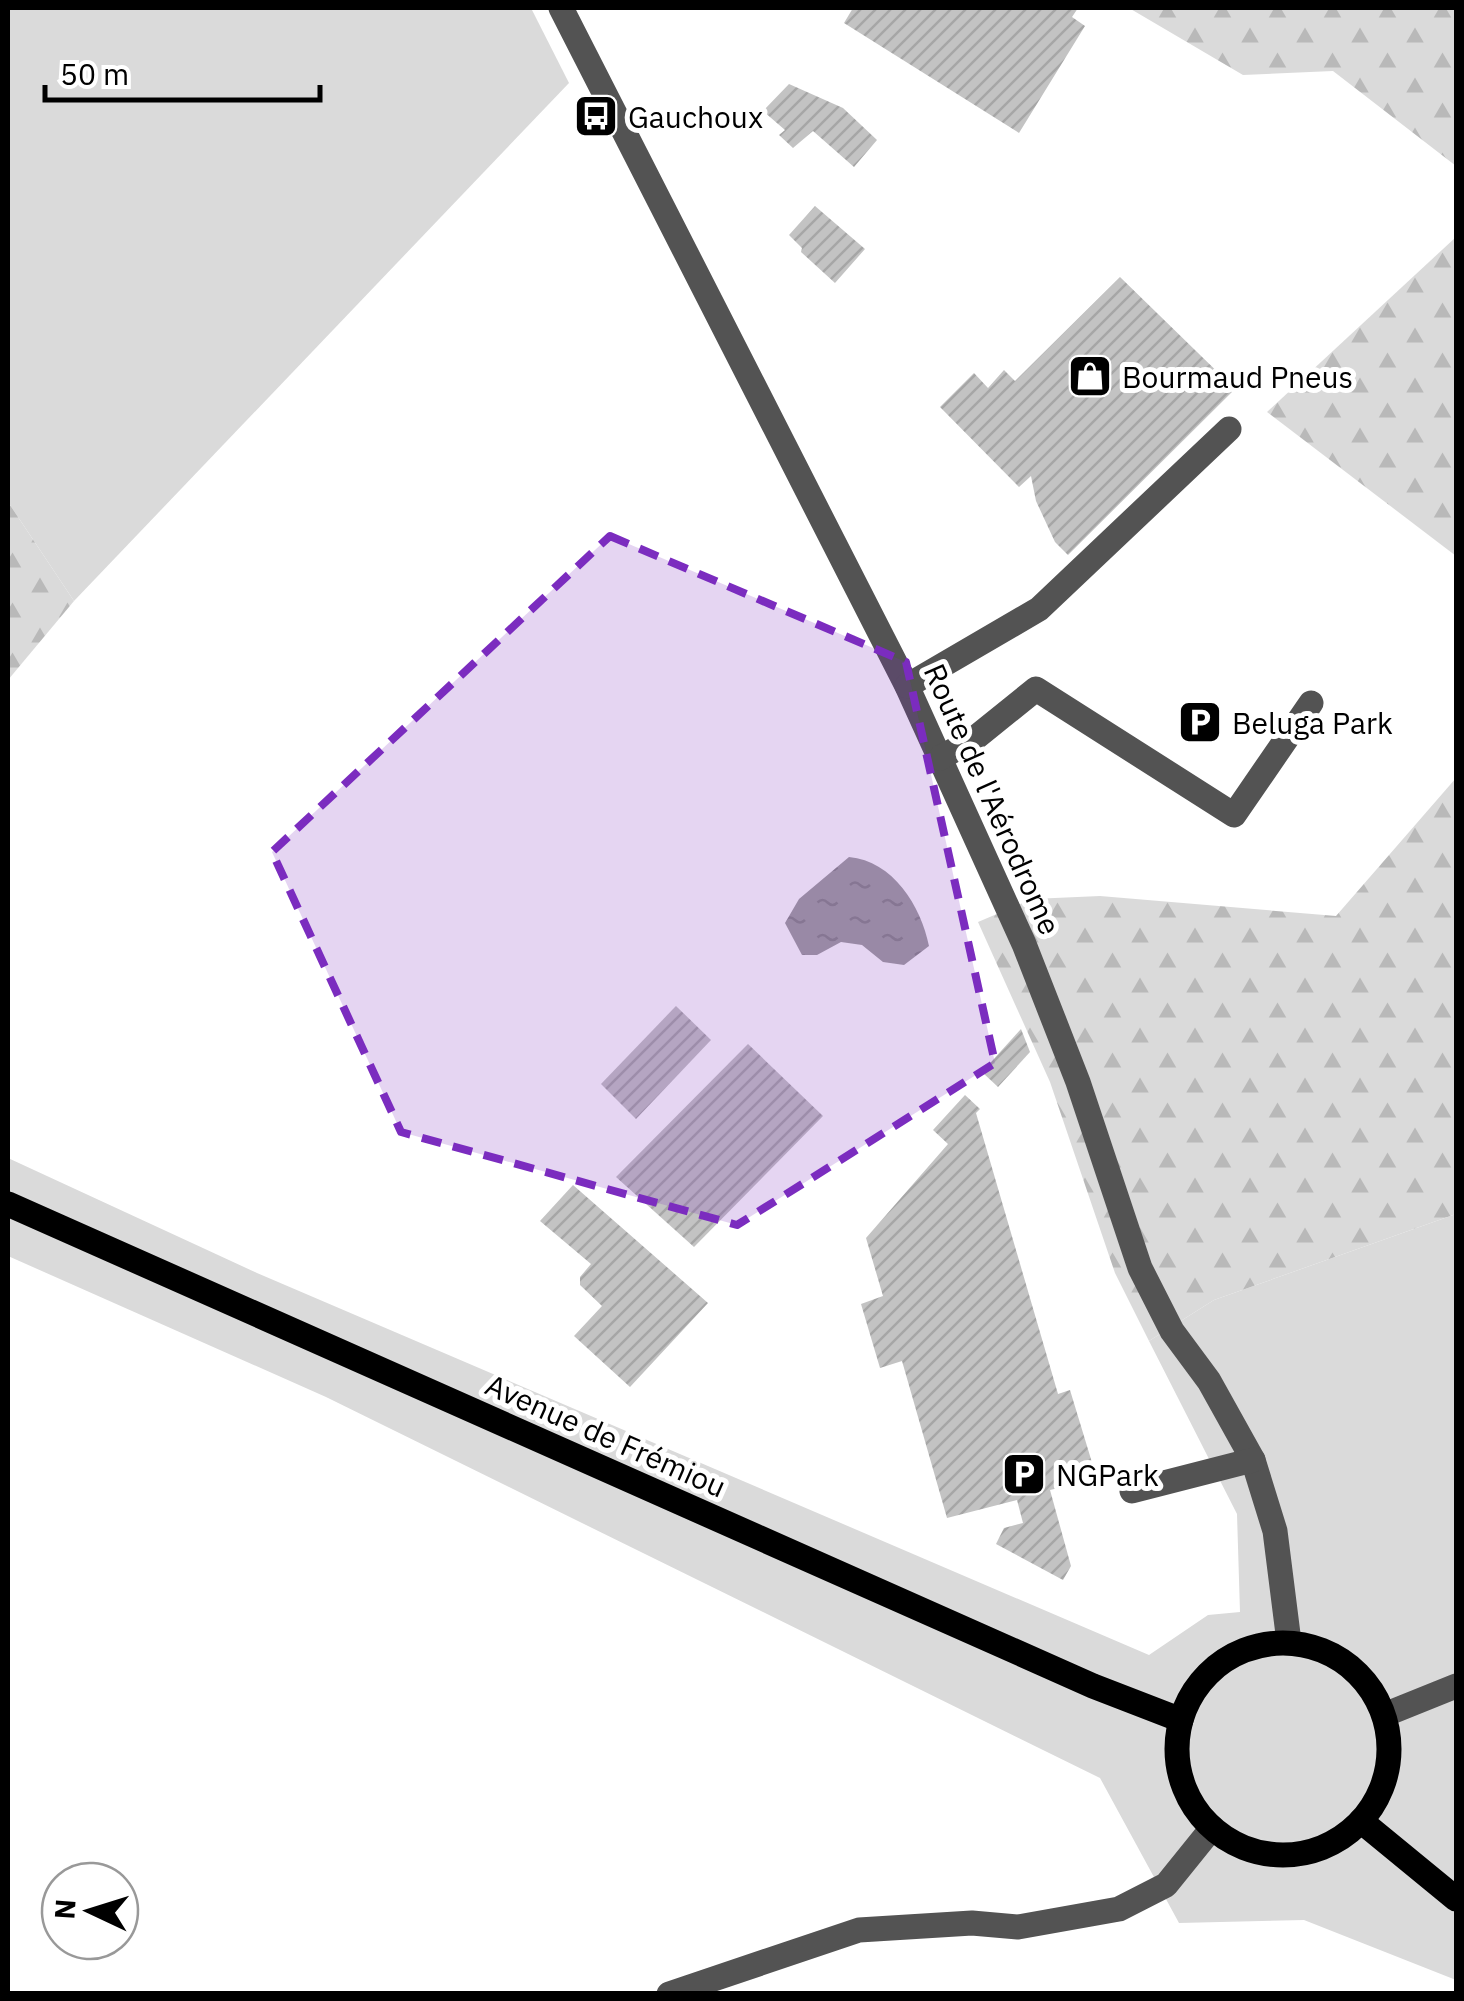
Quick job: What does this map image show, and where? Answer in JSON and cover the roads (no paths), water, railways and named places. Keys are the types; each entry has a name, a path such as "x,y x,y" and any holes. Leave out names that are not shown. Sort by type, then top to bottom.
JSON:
{"main road":[{"name":"Avenue de Frémiou","path":"8,1204 1075,1678 1181,1720"},
{"path":"1289,1642 1320,1648 1348,1664 1370,1686 1384,1715 1389,1743 1387,1771 1377,1798 1361,1822 1335,1842 1304,1853 1271,1855 1240,1846 1212,1828 1193,1806 1181,1779 1177,1750 1181,1720 1196,1688 1221,1662 1253,1646 1289,1642"},
{"path":"1361,1822 1456,1899"}],"street":[{"name":"Route de l'Aérodrome","path":"561,8 907,686 1024,944 1078,1082 1140,1268 1172,1331 1209,1381 1253,1460 1275,1531 1289,1642"},
{"path":"907,686 1039,609 1230,429"},
{"path":"940,758 974,740 1036,689 1234,815 1311,703"},
{"path":"1132,1492 1253,1460"},
{"path":"1384,1715 1456,1686"},
{"path":"669,1994 859,1930 972,1924 1018,1927 1119,1909 1166,1885 1212,1828"}],"water":[{"path":"849,857 865,860 892,876 912,901 929,946 904,965 883,962 862,945 841,942 817,955 802,955 785,923 799,899"}],"place":[{"name":"Gauchoux","path":"596,116"},
{"name":"Bourmaud Pneus","path":"1090,376"},
{"name":"Beluga Park","path":"1200,722"},
{"name":"NGPark","path":"1024,1474"}]}
